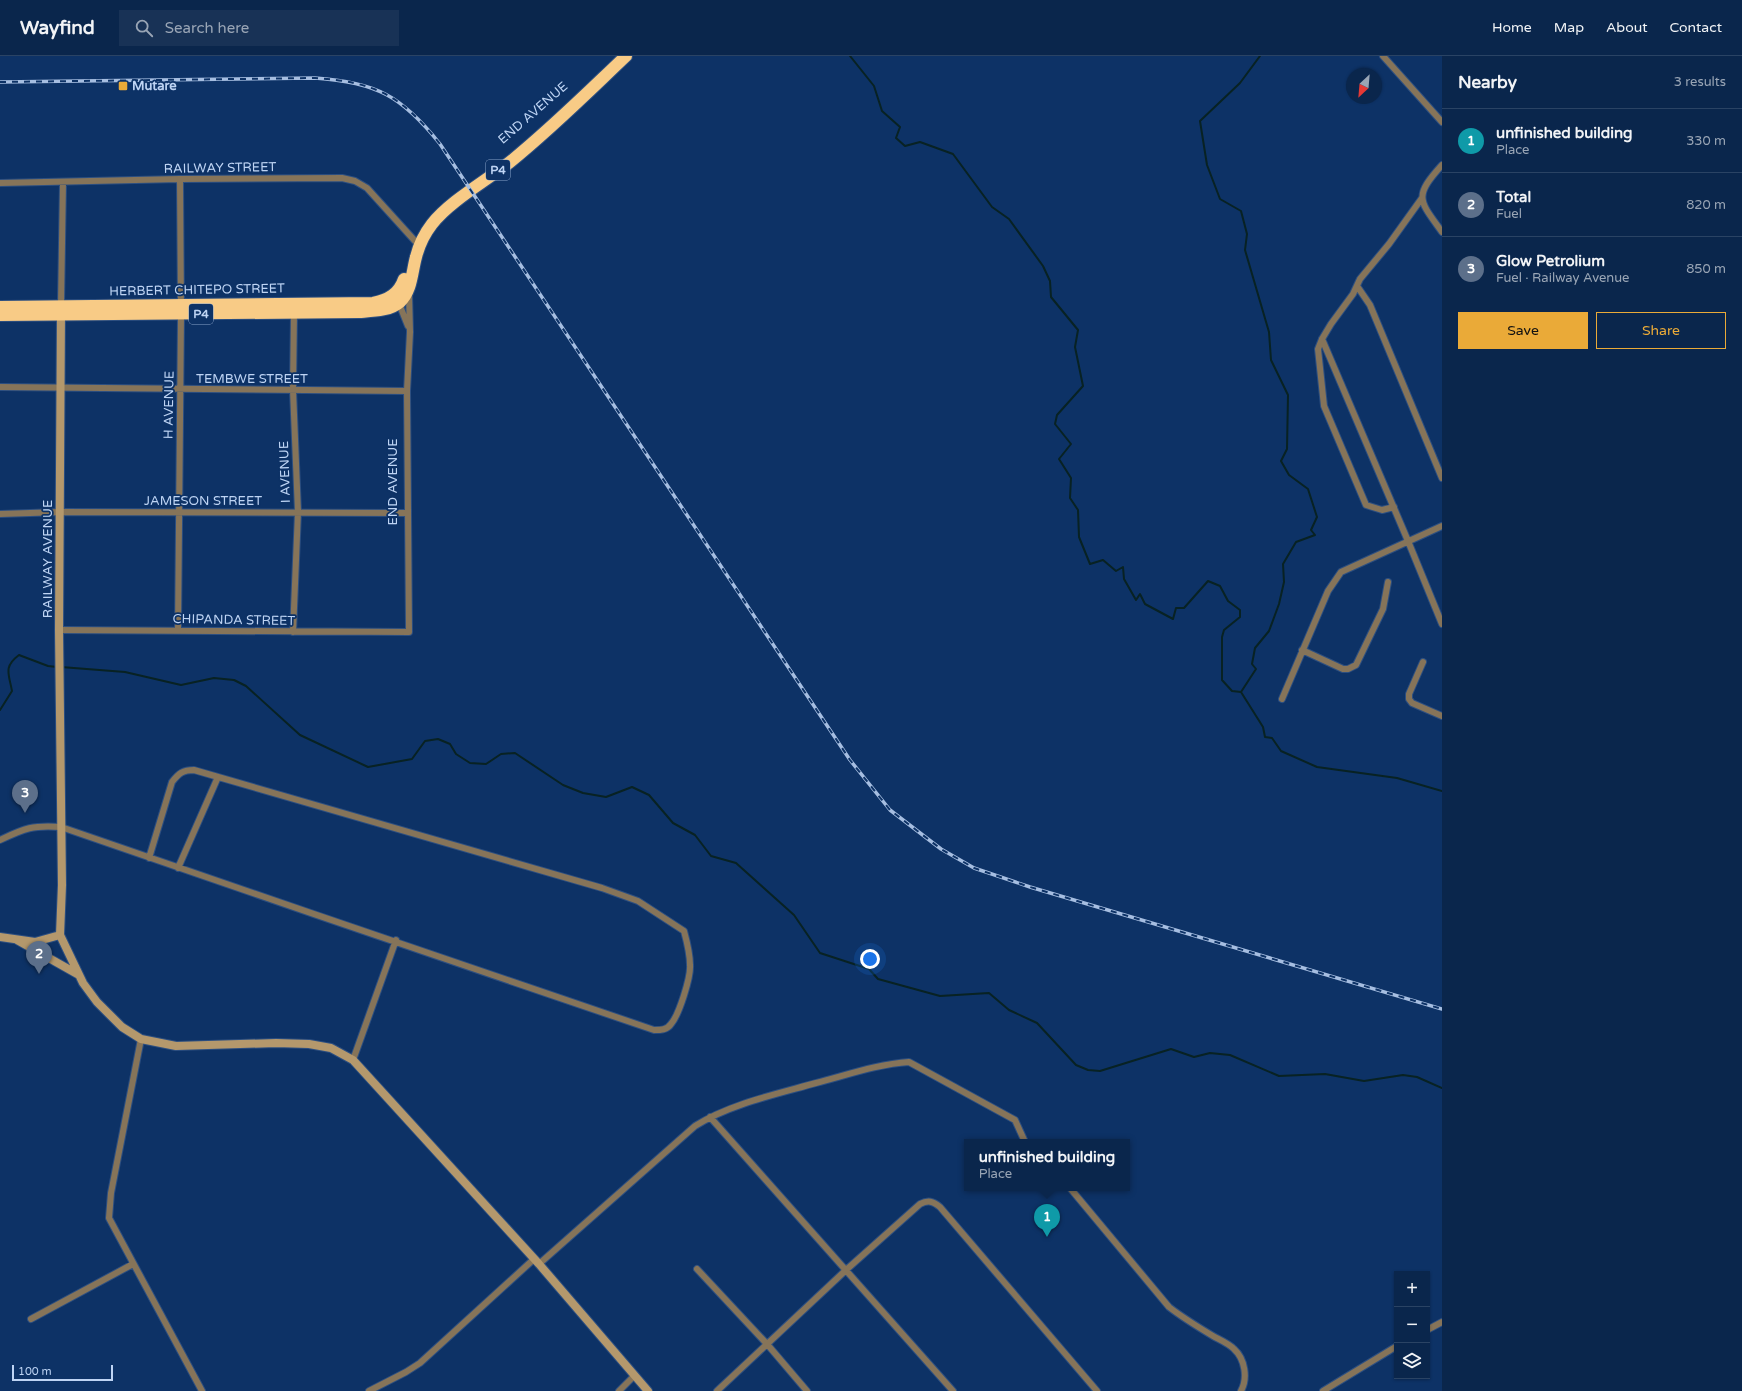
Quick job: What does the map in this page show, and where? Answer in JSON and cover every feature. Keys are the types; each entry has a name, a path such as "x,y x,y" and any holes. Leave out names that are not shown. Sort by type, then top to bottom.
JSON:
{"highway":[{"name":"END AVENUE","path":"396,299 415,241 428,219 438,208 513,149 617,56"},
{"name":"END AVENUE","path":"396,299 405,295 409,285 416,255 424,236 440,215 510,162 626,56"},
{"name":"HERBERT CHITEPO STREET","path":"181,310 356,304 396,299"},
{"name":"HERBERT CHITEPO STREET","path":"0,307 61,310 294,312 376,311 388,308 396,299"},
{"name":"HERBERT CHITEPO STREET","path":"0,315 61,310"}],"street":[{"path":"1383,56 1442,122"},
{"path":"1442,165 1427,181 1423,190 1422,198 1425,209 1442,232"},
{"name":"RAILWAY STREET","path":"0,183 180,179 342,178 355,181 367,188 415,241"},
{"name":"H AVENUE","path":"178,630 181,310 180,179"},
{"name":"RAILWAY AVENUE","path":"60,935 61,827 59,630 63,182"},
{"path":"1394,507 1382,510 1366,505 1324,406 1318,349 1322,339 1357,286 1360,279 1389,244 1422,198"},
{"name":"END AVENUE","path":"409,285 410,332 407,391 409,632"},
{"path":"1357,286 1370,305 1442,478"},
{"name":"END AVENUE","path":"396,299 410,332"},
{"name":"I AVENUE","path":"293,632 298,512 294,390 294,312"},
{"path":"1322,339 1442,624"},
{"name":"TEMBWE STREET","path":"0,387 407,391"},
{"name":"JAMESON STREET","path":"0,514 60,512 407,513"},
{"path":"1282,699 1328,591 1341,572 1442,526"},
{"path":"1302,650 1344,669 1352,668 1356,665 1383,609 1388,582"},
{"name":"CHIPANDA STREET","path":"59,630 409,632"},
{"path":"1423,662 1410,694 1410,699 1412,703 1442,716"},
{"path":"0,840 27,828 46,826 61,827 149,858 178,868 396,940 654,1030 664,1029 671,1024 688,983 690,967 689,949 684,931 638,901 602,888 194,770 179,772 172,782 168,791 149,858"},
{"path":"178,868 218,777"},
{"path":"0,937 35,942 60,935 79,975 97,1002 122,1027 141,1039 176,1046 276,1043 309,1044 330,1048 353,1060 536,1262 648,1391"},
{"path":"17,940 79,975"},
{"path":"353,1060 396,940"},
{"path":"141,1039 111,1193 109,1218 202,1391"},
{"path":"369,1391 420,1363 695,1126 710,1117 774,1095 856,1072 894,1063 909,1062 1015,1120 1024,1139"},
{"path":"710,1117 953,1391"},
{"path":"1072,1191 1169,1307 1185,1319 1234,1349 1245,1369 1243,1387 1241,1391"},
{"path":"717,1391 846,1270 920,1204 926,1201 934,1202 940,1207 1097,1391"},
{"path":"31,1318 133,1264"},
{"path":"697,1269 768,1344 807,1391"},
{"path":"1430,1328 1442,1322"},
{"path":"1323,1391 1394,1348"},
{"path":"619,1391 635,1375"}],"waterway":[{"path":"850,56 874,86 882,111 900,127 896,138 905,146 920,142 953,154 992,207 1009,219 1043,266 1050,281 1051,297 1078,330 1075,347 1083,386 1057,415 1055,424 1071,444 1059,459 1071,478 1070,498 1078,510 1079,537 1090,564 1103,560 1116,571 1123,567 1124,579 1136,600 1140,594 1145,604 1173,619 1176,608 1184,608 1208,581 1220,586 1228,601 1240,610 1240,617 1224,630 1222,637 1222,680 1232,691 1241,692"},
{"path":"1260,56 1240,83 1200,121 1207,165 1220,199 1241,211 1247,234 1245,250 1269,332 1271,360 1288,395 1287,449 1281,461 1289,475 1308,489 1317,517 1311,530 1315,535 1296,542 1283,564 1284,582 1279,604 1269,631 1255,648 1252,664 1256,669 1241,692 1263,727 1265,737 1272,738 1281,751 1317,767 1397,778 1442,791"},
{"path":"0,710 12,691 8,671 9,667 14,659 19,655 48,666 57,667"},
{"path":"61,667 125,672 181,685 214,678 234,680 246,686 300,735 368,767 412,759 425,741 438,739 450,744 456,754 470,763 486,764 501,754 515,753 563,785 583,793 606,797 632,787 649,795 673,823 695,835 711,856 736,863 794,915 820,953 869,969 878,979 940,996 989,993 1009,1010 1037,1023 1076,1065 1088,1070 1100,1071 1171,1049 1194,1057 1210,1053 1230,1055 1279,1076 1325,1074 1364,1081 1403,1075 1417,1077 1442,1088"}],"railway":[{"path":"0,82 315,78 355,83 386,94 413,114 440,144 850,760 890,810 941,849 974,868 1030,887 1442,1009"}],"place":[{"name":"Mutare","path":"123,86"},
{"name":"Glow Petrolium","path":"25,813"},
{"name":"Total","path":"39,974"},
{"name":"unfinished building","path":"1047,1237"}]}
